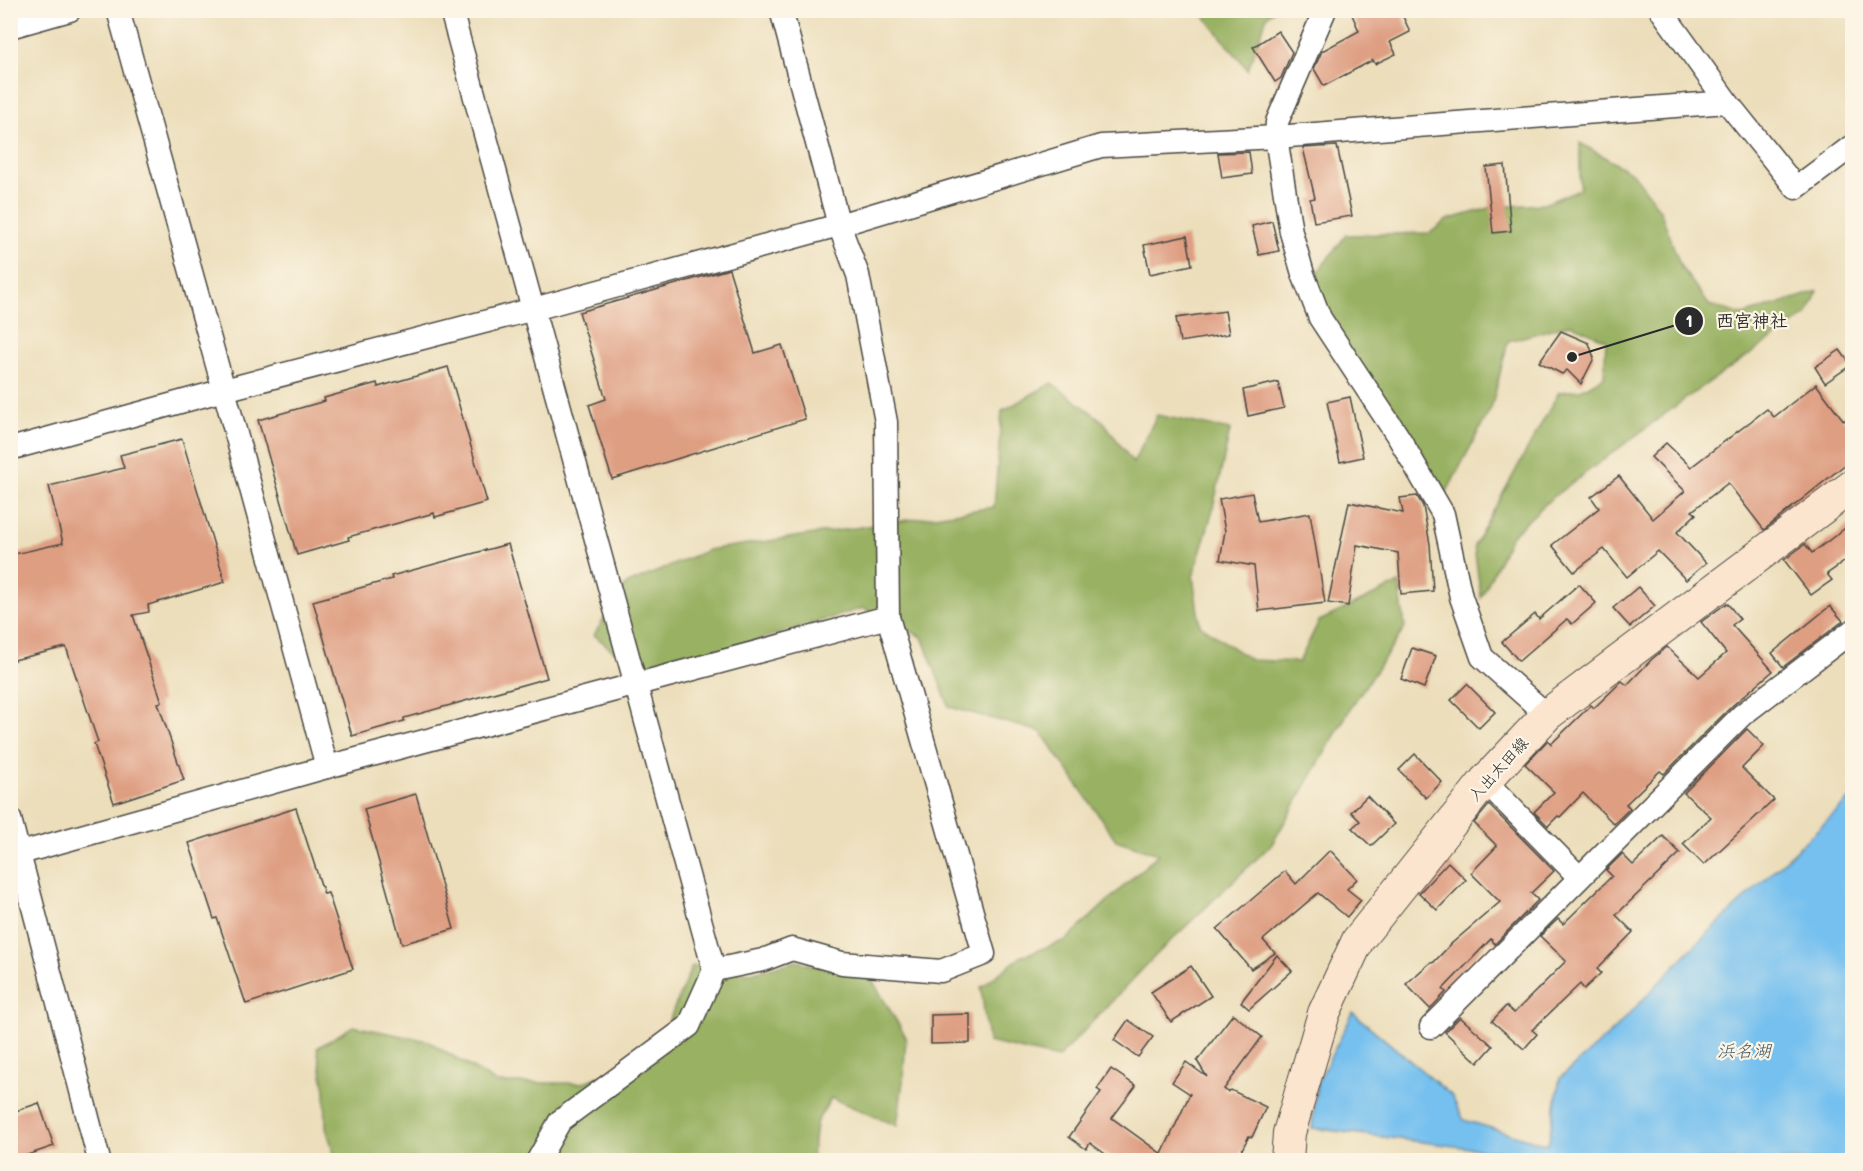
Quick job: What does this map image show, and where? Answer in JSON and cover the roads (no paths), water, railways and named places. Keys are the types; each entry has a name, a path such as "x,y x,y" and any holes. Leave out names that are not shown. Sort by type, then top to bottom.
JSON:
{"main road":[{"name":"入出太田線","path":"1287,1161 1289,1133 1324,1013 1358,940 1485,782 1547,715 1852,486"}],"street":[{"path":"10,27 70,10"},
{"path":"118,10 327,767"},
{"path":"451,10 714,970 689,1026 560,1121 538,1161"},
{"path":"714,970 763,960 792,949 842,963 941,971 984,954 888,617 886,423 858,275 839,225 782,10"},
{"path":"1324,10 1277,122 1276,137 1290,232 1303,274 1320,318 1399,438 1443,514 1461,597 1482,657 1547,715"},
{"path":"1661,10 1727,102 1796,189 1852,147"},
{"path":"10,449 839,225 1101,146 1276,137 1727,102"},
{"path":"15,855 327,767 888,617"},
{"path":"1431,1027 1742,715 1852,631"},
{"path":"1485,782 1579,877"},
{"path":"10,819 15,855 99,1161"}],"water":[{"name":"浜名湖","path":"1852,797 1852,1160 1525,1160 1525,1155 1312,1128 1317,1084 1353,1013 1451,1095 1464,1120 1548,1145 1560,1078 1614,1030 1689,951"}],"place":[{"name":"西宮神社","path":"1572,357"}]}
